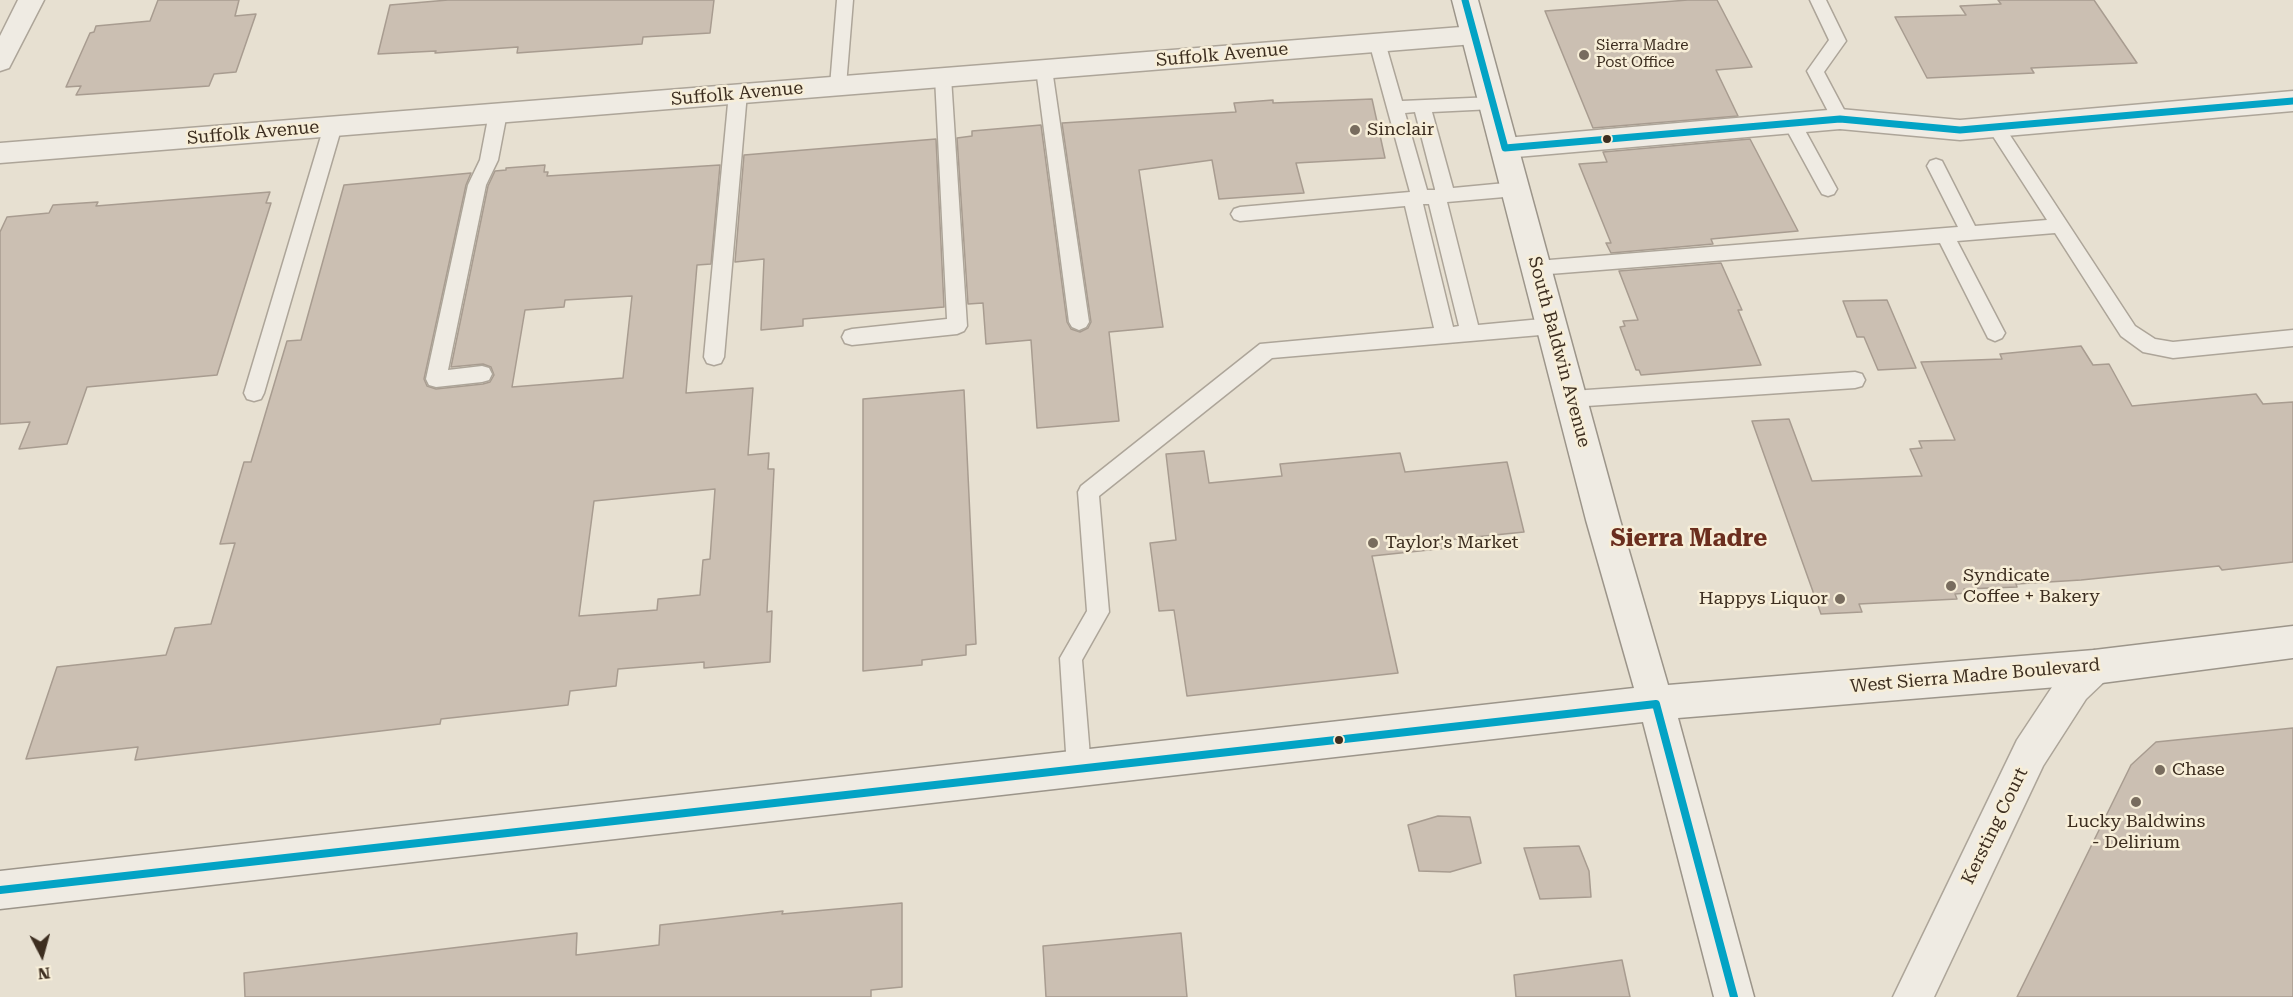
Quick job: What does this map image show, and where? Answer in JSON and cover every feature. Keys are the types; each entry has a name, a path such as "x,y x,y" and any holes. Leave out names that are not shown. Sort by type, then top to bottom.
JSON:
{"street":[{"path":"0,62 32,0"},
{"name":"South Baldwin Avenue","path":"1465,0 1734,997"},
{"name":"Suffolk Avenue","path":"0,153 1474,35"},
{"path":"1505,148 1840,119 1960,130 2293,101"},
{"name":"West Sierra Madre Boulevard","path":"0,890 1745,694 2094,667 2293,642"},
{"name":"Kersting Court","path":"1913,997 2030,753 2073,687 2094,667"}],"lane":[{"path":"838,86 845,0"},
{"path":"1818,0 1838,40 1815,72 1840,119"},
{"path":"1377,42 1395,107 1428,197 1470,332"},
{"path":"1044,69 1079,322"},
{"path":"852,337 957,326 943,77"},
{"path":"714,357 738,93"},
{"path":"1395,107 1492,103"},
{"path":"1422,106 1428,197 1445,334"},
{"path":"482,374 435,379 477,185 489,160 498,113"},
{"path":"1792,123 1827,189"},
{"path":"254,393 333,126"},
{"path":"1996,127 2116,316 2128,331 2150,345 2173,350 2293,338"},
{"path":"1936,166 1970,233"},
{"path":"1240,214 1516,189"},
{"path":"1538,268 2059,226"},
{"path":"1945,235 1995,333"},
{"path":"1079,768 1071,658 1098,612 1088,492 1267,350 1552,326"},
{"path":"1572,399 1855,380"}],"building":[{"path":"158,0 239,0 235,16 256,14 236,72 214,74 209,86 76,95 81,86 66,87 90,33 94,32 96,26 150,21"},
{"path":"448,0 714,0 710,33 643,37 642,44 517,53 518,47 435,53 436,51 378,54 390,5"},
{"path":"1688,0 1717,0 1752,67 1716,70 1738,116 1593,128 1545,11"},
{"path":"1998,0 2094,0 2137,63 2031,68 2034,73 1927,78 1895,17 1966,15 1960,6 2001,4"},
{"path":"1372,99 1385,158 1296,163 1304,193 1219,199 1212,160 1139,170 1163,327 1109,332 1119,421 1037,428 1031,340 986,344 983,303 968,304 957,138 972,136 972,131 1041,125 1067,322 1071,329 1080,332 1088,328 1091,322 1062,123 1236,112 1234,103 1273,100 1273,103"},
{"path":"936,139 944,307 803,319 803,326 761,330 764,259 735,262 744,155"},
{"path":"1750,139 1798,231 1711,239 1713,244 1611,253 1606,243 1611,243 1579,164 1607,162 1603,152"},
{"path":"545,165 544,172 548,172 547,176 720,165 711,264 697,265 686,393 753,388 748,455 769,453 768,469 774,469 767,612 772,611 770,662 704,668 704,662 618,669 616,686 570,691 568,705 441,719 440,724 135,760 138,747 26,759 57,667 166,655 175,628 211,624 235,543 220,544 244,462 251,462 287,341 301,340 344,185 471,173 466,185 424,379 427,386 436,389 490,382 494,375 491,367 483,364 451,367 488,186 495,171 506,170 506,168","holes":["632,296 623,378 512,387 525,310 564,307 565,300","715,489 710,559 703,560 700,595 658,599 657,610 579,616 594,501"]},
{"path":"270,192 266,203 271,203 217,375 87,387 67,444 19,449 30,422 0,424 0,232 7,217 49,213 53,205 98,202 96,206"},
{"path":"1721,263 1742,310 1738,310 1761,365 1641,375 1639,370 1636,370 1620,327 1625,326 1623,321 1638,320 1619,271"},
{"path":"1887,300 1916,368 1878,370 1864,337 1857,337 1843,301"},
{"path":"2081,346 2093,365 2109,364 2132,406 2256,394 2263,404 2293,402 2293,562 2222,570 2219,566 2016,584 2017,587 1964,589 1967,593 1955,594 1957,599 1859,604 1862,612 1821,614 1752,421 1789,419 1812,481 1922,476 1910,449 1922,448 1919,441 1955,440 1921,362 2002,359 2000,354"},
{"path":"964,390 976,644 966,645 966,655 922,660 922,665 863,671 863,399"},
{"path":"1204,451 1209,483 1282,476 1280,464 1400,453 1405,472 1507,462 1524,532 1446,540 1448,548 1372,556 1398,673 1187,696 1174,610 1159,611 1150,543 1176,540 1166,454"},
{"path":"2293,728 2293,997 2017,997 2131,765 2156,742"},
{"path":"1438,816 1470,817 1481,863 1450,872 1419,871 1408,825"},
{"path":"1579,846 1589,871 1591,897 1540,899 1524,848"},
{"path":"902,903 902,987 871,990 871,997 245,997 244,973 577,933 576,955 659,945 660,925 783,911 782,914"},
{"path":"1181,933 1187,997 1046,997 1043,946"},
{"path":"1622,960 1630,997 1516,997 1514,975"}],"transit line":[{"path":"1465,0 1505,148 1840,119 1960,130 2293,101"},
{"path":"0,890 1656,704 1734,997"}],"place":[{"name":"Sierra Madre Post Office","path":"1584,55"},
{"name":"Sinclair","path":"1355,130"},
{"name":"Taylor's Market","path":"1373,543"},
{"name":"Syndicate Coffee + Bakery","path":"1951,586"},
{"name":"Happys Liquor","path":"1840,599"},
{"name":"Chase","path":"2160,770"},
{"name":"Lucky Baldwins - Delirium","path":"2136,802"}],"district":[{"name":"Sierra Madre","path":"1689,539"}]}
